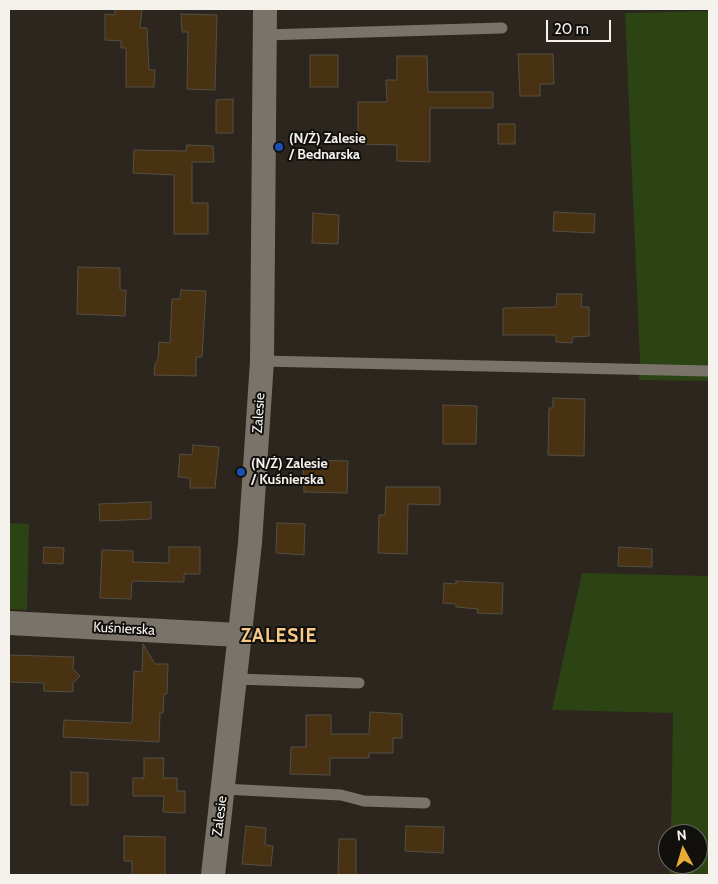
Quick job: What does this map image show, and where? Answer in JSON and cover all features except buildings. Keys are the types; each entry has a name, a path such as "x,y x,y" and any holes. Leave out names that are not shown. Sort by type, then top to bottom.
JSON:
{"street":[{"name":"Zalesie","path":"213,875 250,543 262,361 265,9"},
{"name":"Kuśnierska","path":"9,623 239,635"}],"lane":[{"path":"265,35 502,28"},
{"path":"262,361 709,371"},
{"path":"235,679 359,683"},
{"path":"223,790 341,795 364,801 425,803"}],"green space":[{"path":"709,11 709,381 639,380 640,361 625,13"},
{"path":"9,523 29,524 27,610 9,609"},
{"path":"582,573 709,576 709,875 669,875 708,874 708,824 671,824 673,713 552,710"}],"place":[{"name":"(N/Ż) Zalesie / Bednarska","path":"279,147"},
{"name":"(N/Ż) Zalesie / Kuśnierska","path":"241,472"}],"district":[{"name":"ZALESIE","path":"279,636"}]}
